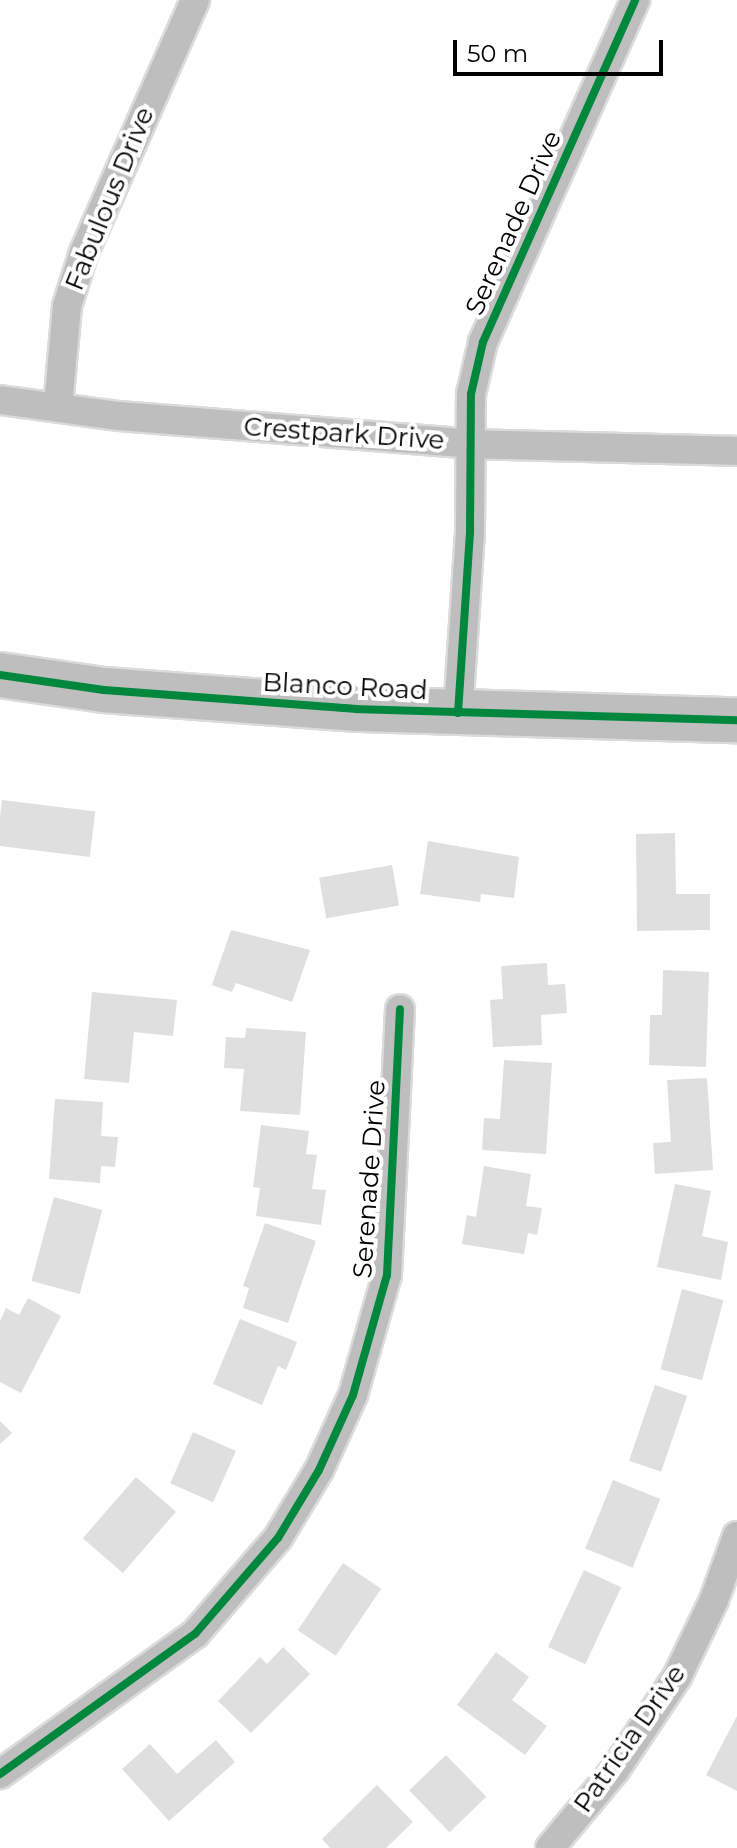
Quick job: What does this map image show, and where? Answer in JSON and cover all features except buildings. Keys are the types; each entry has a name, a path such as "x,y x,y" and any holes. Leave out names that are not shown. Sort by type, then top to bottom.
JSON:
{"main road":[{"name":"Blanco Road","path":"0,675 104,690 458,713 737,720"}],"street":[{"name":"Fabulous Drive","path":"58,407 67,306 84,252 195,0"},
{"name":"Serenade Drive","path":"458,713 471,394 483,342 635,0"},
{"name":"Crestpark Drive","path":"0,400 471,444 737,451"},
{"name":"Serenade Drive","path":"0,1774 195,1634 278,1538 319,1470 353,1395 387,1275 400,1009"},
{"name":"Patricia Drive","path":"550,1848 615,1770 677,1677 714,1600 737,1536"}],"cycle path":[{"path":"458,713 470,532 471,394 483,342 635,0"},
{"path":"0,675 104,690 357,709 737,720"},
{"path":"0,1774 195,1634 278,1538 319,1470 353,1395 387,1275 400,1009"}]}
